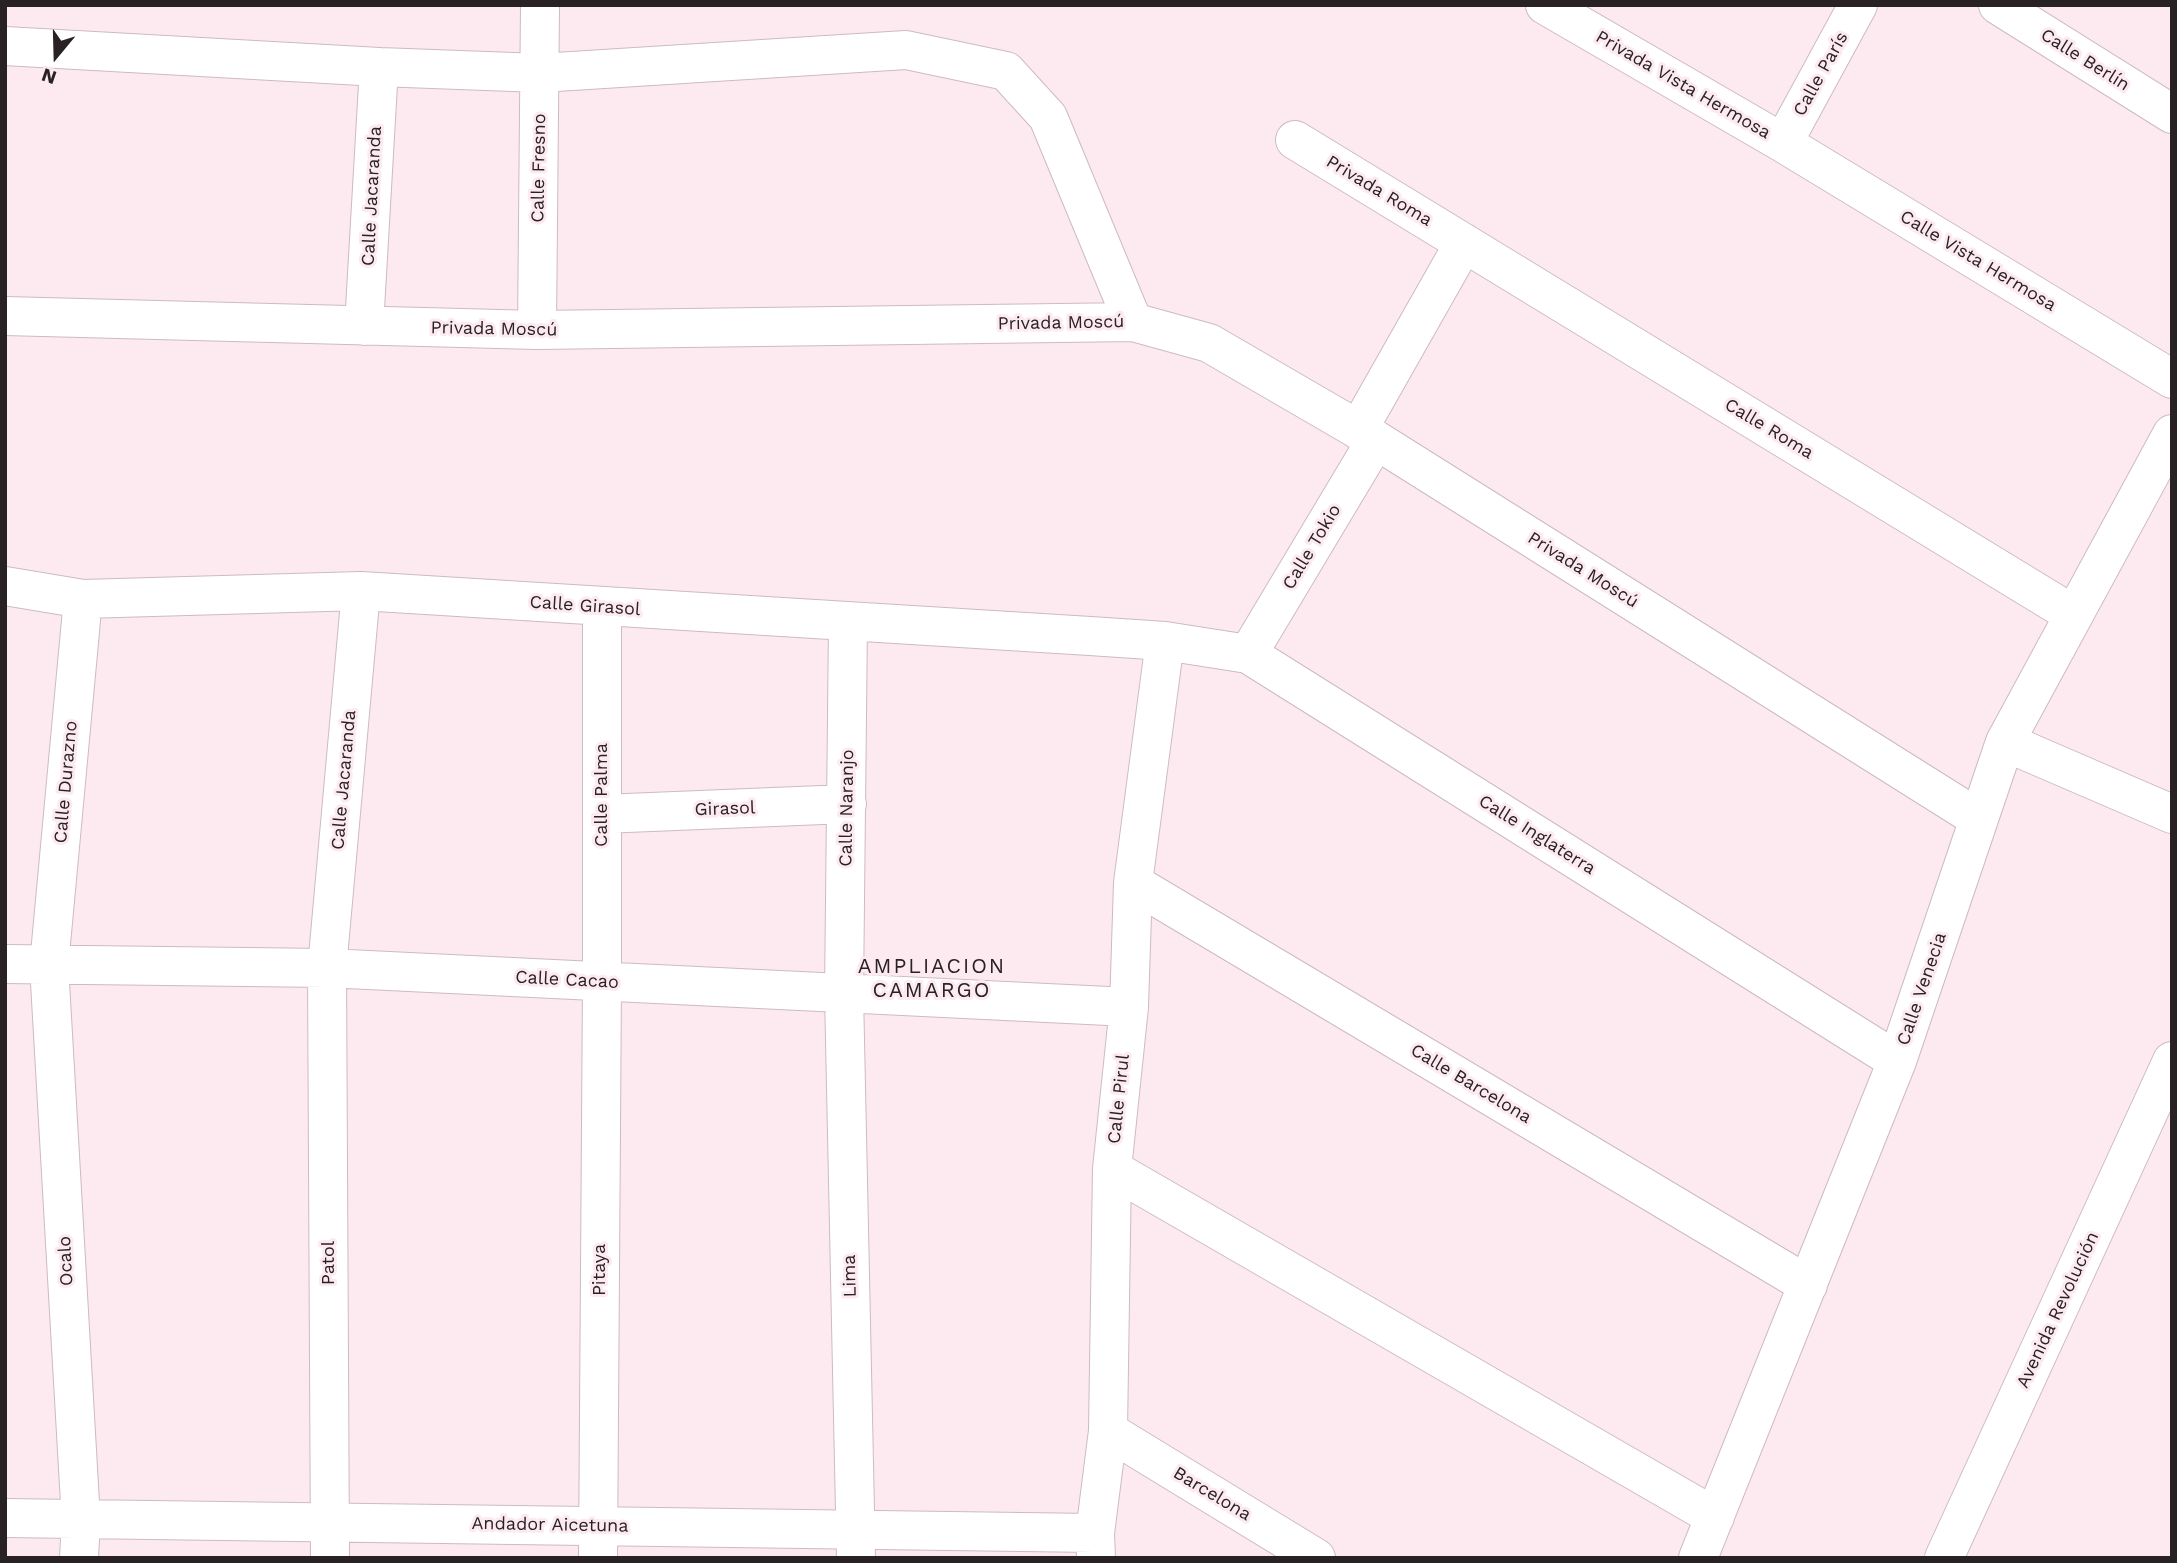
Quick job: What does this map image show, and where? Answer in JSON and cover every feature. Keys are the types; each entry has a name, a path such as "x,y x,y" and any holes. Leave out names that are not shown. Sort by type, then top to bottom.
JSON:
{"street":[{"name":"Calle Fresno","path":"537,330 540,5"},
{"name":"Privada Vista Hermosa","path":"1545,5 1783,143"},
{"name":"Calle París","path":"1783,143 1858,5"},
{"name":"Calle Berlín","path":"1998,5 2172,114"},
{"path":"5,46 379,67 540,72 906,50 1006,71 1048,117 1133,322"},
{"name":"Calle Jacaranda","path":"364,326 379,67"},
{"name":"Privada Roma","path":"1295,140 1464,243"},
{"name":"Calle Vista Hermosa","path":"1783,143 2172,379"},
{"name":"Calle Tokio","path":"1248,654 1367,435 1464,243"},
{"name":"Calle Roma","path":"1464,243 2074,615"},
{"name":"Privada Moscú","path":"5,316 537,330 1133,322 1209,343 1367,435 1979,819"},
{"name":"Calle Venecia","path":"1698,1558 1897,1061 2005,742 2172,434"},
{"name":"Calle Girasol","path":"5,586 83,599 360,591 1165,641"},
{"name":"Calle Jacaranda","path":"327,968 360,591"},
{"name":"Calle Durazno","path":"48,965 83,599"},
{"name":"Calle Palma","path":"602,607 602,982"},
{"name":"Calle Naranjo","path":"845,993 848,622"},
{"name":"Calle Inglaterra","path":"1165,641 1248,654 1897,1061"},
{"name":"Calle Pirul","path":"1096,1545 1108,1431 1112,1169 1129,1007 1133,883 1165,641"},
{"path":"2005,742 2172,814"},
{"name":"Girasol","path":"602,814 847,804"},
{"name":"Calle Barcelona","path":"1133,883 1808,1285"},
{"name":"Calle Cacao","path":"5,964 327,968 1129,1007"},
{"name":"Ocalo","path":"48,965 81,1520 79,1558"},
{"name":"Patol","path":"327,968 330,1540"},
{"name":"Pitaya","path":"598,1542 602,982"},
{"name":"Lima","path":"845,993 856,1544"},
{"name":"Avenida Revolución","path":"1944,1558 2172,1062"},
{"path":"1112,1169 1715,1517"},
{"name":"Barcelona","path":"1108,1431 1316,1558"},
{"name":"Andador Aicetuna","path":"5,1518 81,1520 330,1540 1096,1545"}],"district":[{"name":"AMPLIACION CAMARGO","path":"932,979"}]}
